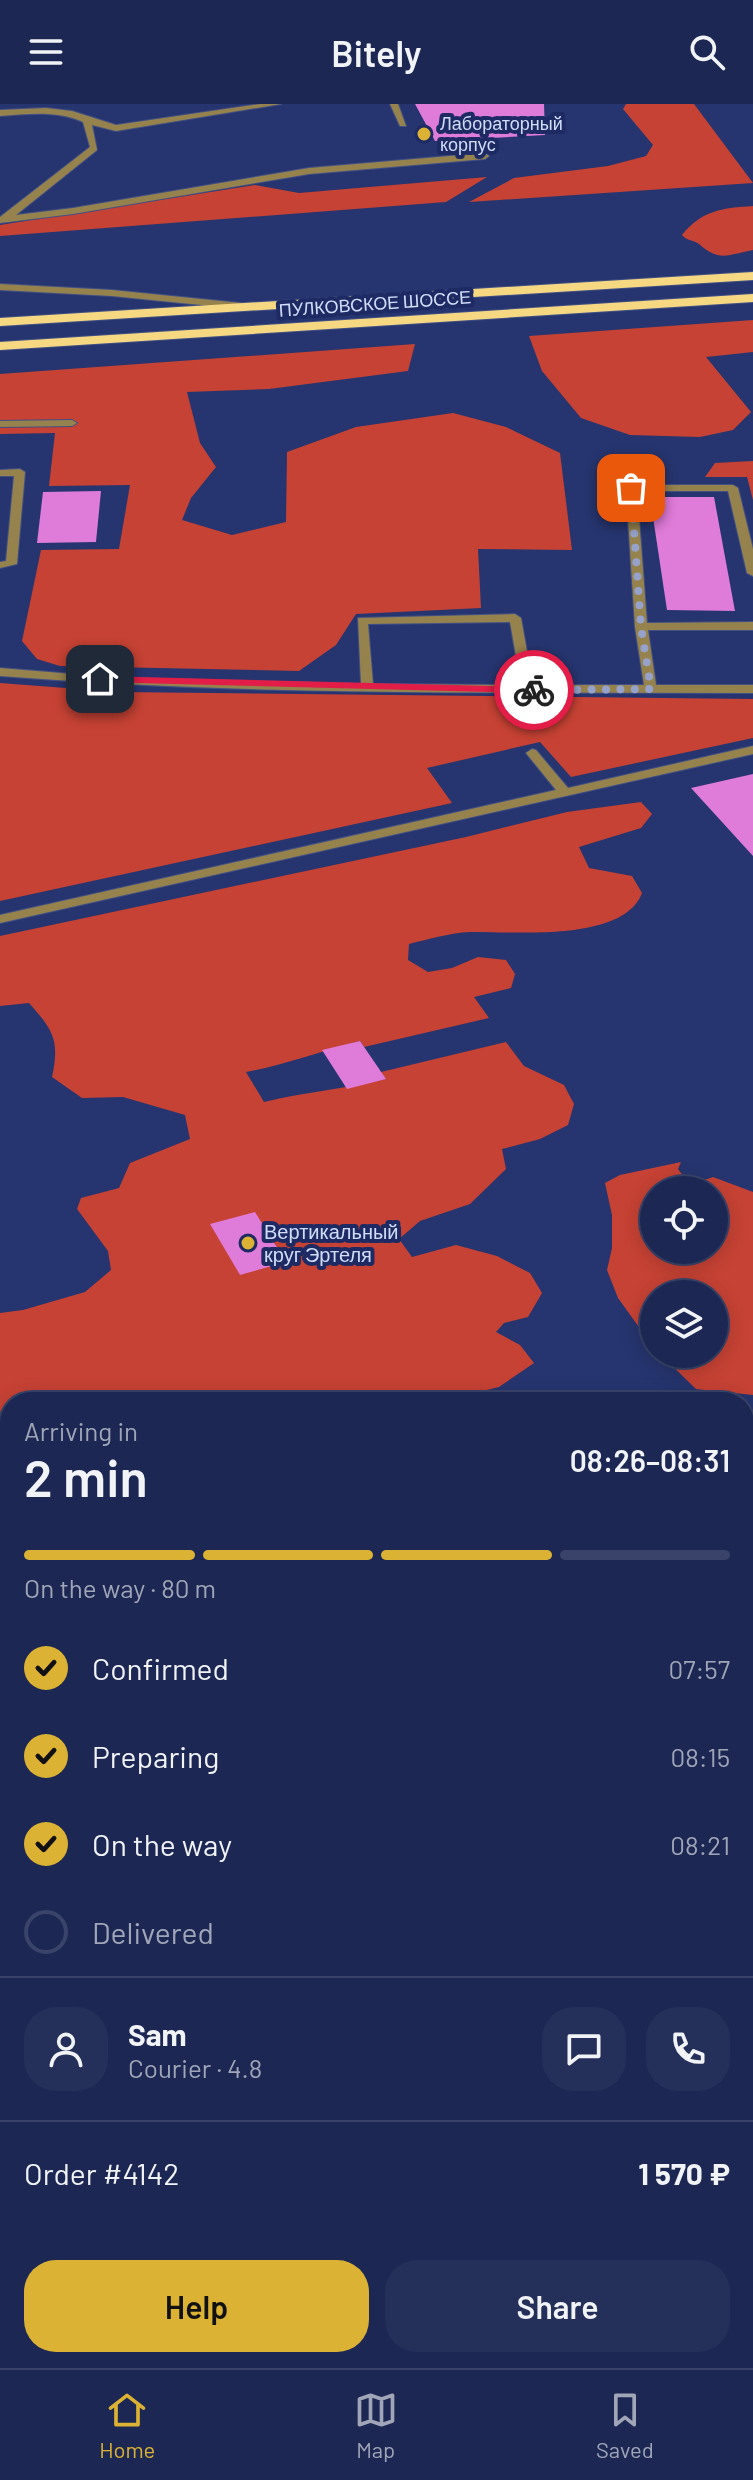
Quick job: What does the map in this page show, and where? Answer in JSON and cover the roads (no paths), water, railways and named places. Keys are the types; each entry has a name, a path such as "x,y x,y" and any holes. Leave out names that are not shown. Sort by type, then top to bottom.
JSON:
{"highway":[{"name":"ПУЛКОВСКОЕ ШОССЕ","path":"0,322 753,276"},
{"name":"ПУЛКОВСКОЕ ШОССЕ","path":"0,346 753,298"}],"street":[{"path":"0,113 72,114 116,128 277,104"},
{"path":"394,104 403,124"},
{"path":"3,220 94,148 87,121"},
{"path":"3,220 309,171 485,156"},
{"name":"ПУЛКОВСКОЕ ШОССЕ","path":"0,287 241,306"},
{"path":"0,424 72,423"},
{"path":"0,473 20,472 11,564 0,565"},
{"path":"651,689 641,627 631,488 733,488 753,573"},
{"path":"367,688 362,621 515,618 528,690"},
{"path":"641,627 753,626"},
{"path":"0,672 122,682 367,688 753,689"},
{"path":"0,919 753,750"},
{"path":"532,753 565,793"}],"place":[{"name":"Лабораторный корпус","path":"424,134"},
{"name":"Вертикальный круг Эртеля","path":"248,1243"}]}
